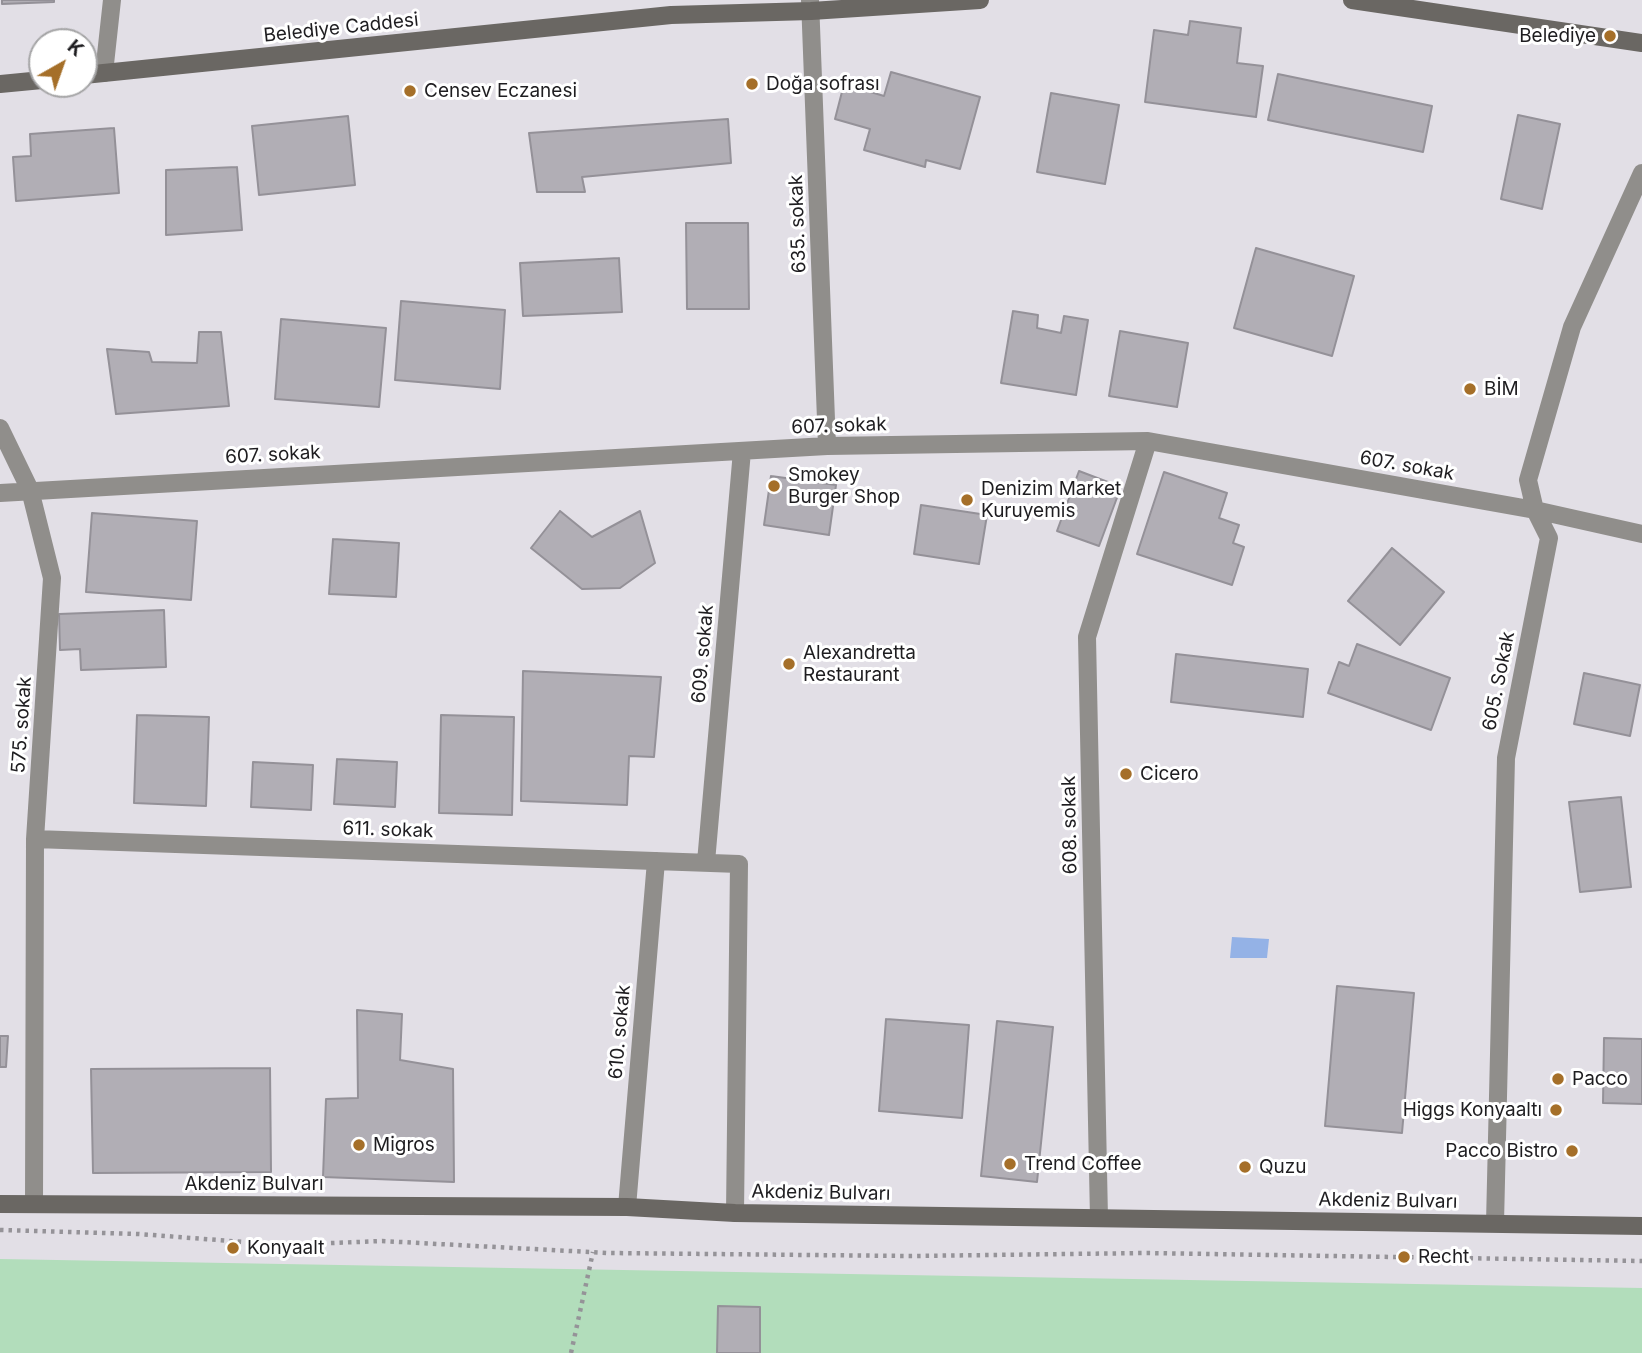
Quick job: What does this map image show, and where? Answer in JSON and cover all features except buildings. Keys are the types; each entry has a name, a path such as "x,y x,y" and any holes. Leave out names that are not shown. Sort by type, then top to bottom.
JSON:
{"main road":[{"name":"Belediye Caddesi","path":"98,74 671,15 810,6 980,0"},
{"path":"1352,0 1642,43"},
{"path":"0,84 28,81"},
{"name":"Akdeniz Bulvarı","path":"0,1204 627,1207 735,1213 1642,1226"}],"street":[{"path":"104,73 112,0"},
{"name":"635. sokak","path":"810,6 827,446"},
{"name":"605. Sokak","path":"1494,1223 1506,758 1549,538 1535,510 1528,480 1572,327 1642,173"},
{"name":"575. sokak","path":"0,428 30,490 52,578 35,839 34,1203"},
{"name":"607. sokak","path":"0,493 827,446 1148,441 1535,510 1642,534"},
{"name":"608. sokak","path":"1099,1218 1087,637 1148,441"},
{"name":"609. sokak","path":"706,862 742,451"},
{"name":"611. sokak","path":"35,839 739,864 735,1213"},
{"name":"610. sokak","path":"627,1207 656,861"}],"path":[{"path":"0,1230 139,1234 283,1245 382,1241 593,1252 898,1256 1147,1253 1642,1261"},
{"path":"571,1353 593,1252"}],"green space":[{"path":"0,1259 1642,1288 1642,1353 0,1353"}],"water":[{"path":"1232,937 1269,939 1267,958 1230,958"}],"place":[{"name":"Belediye","path":"1610,36"},
{"name":"Doğa sofrası","path":"752,84"},
{"name":"Censev Eczanesi","path":"410,91"},
{"name":"BİM","path":"1470,389"},
{"name":"Smokey Burger Shop","path":"774,486"},
{"name":"Denizim Market Kuruyemis","path":"967,500"},
{"name":"Alexandretta Restaurant","path":"789,664"},
{"name":"Cicero","path":"1126,774"},
{"name":"Pacco","path":"1558,1079"},
{"name":"Higgs Konyaaltı","path":"1556,1110"},
{"name":"Migros","path":"359,1145"},
{"name":"Pacco Bistro","path":"1572,1151"},
{"name":"Trend Coffee","path":"1010,1164"},
{"name":"Quzu","path":"1245,1167"},
{"name":"Konyaalt","path":"233,1248"},
{"name":"Recht","path":"1404,1257"}]}
